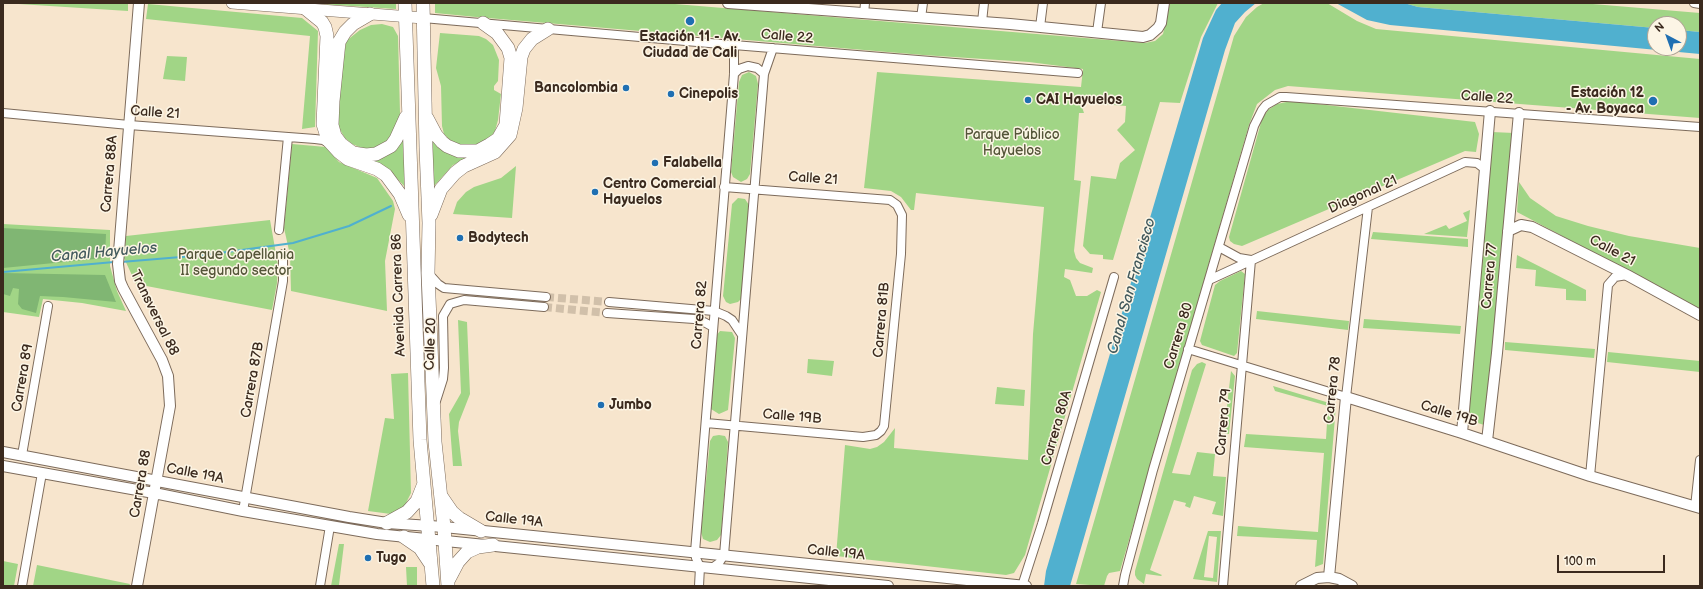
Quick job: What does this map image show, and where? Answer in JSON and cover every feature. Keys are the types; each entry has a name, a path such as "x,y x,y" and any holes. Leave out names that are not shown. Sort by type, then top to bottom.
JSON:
{"main road":[{"path":"232,3 302,7 423,18"},
{"name":"Avenida Carrera 86","path":"405,3 404,16 413,224 419,417 433,586"},
{"path":"423,3 429,223 428,273 436,454 444,527 448,584"},
{"path":"302,7 322,22 325,27 323,124 328,140 348,159 377,169 386,175 400,194 413,224"},
{"path":"370,14 353,24 345,32 339,42 332,101 332,125 335,136 341,144 353,153 366,155 376,154 390,146 396,139 405,122 408,110"},
{"path":"425,114 433,130 442,142 459,151 478,151 498,139 506,125 511,58 508,48 497,33 483,23"},
{"path":"429,223 442,189 455,173 464,166 494,152 504,144 510,135 516,108 524,49 532,39 548,29"},
{"path":"387,523 407,512 417,500 424,484"},
{"path":"441,495 452,512 481,531"},
{"path":"404,537 420,548 432,565"},
{"path":"448,584 458,562 467,552 478,547 493,545"}],"street":[{"name":"Carrera 88A","path":"118,251 139,3"},
{"path":"728,3 802,6 864,14 982,22 1143,37 1150,35 1158,28 1161,23 1164,3"},
{"path":"864,14 865,3"},
{"path":"921,18 923,3"},
{"path":"982,22 984,3"},
{"path":"1040,27 1043,3"},
{"path":"1097,32 1101,3"},
{"path":"1694,3 1700,4"},
{"name":"Calle 22","path":"423,18 734,46 1078,73"},
{"name":"Carrera 82","path":"699,586 700,567 697,562 695,552 734,74 734,46"},
{"path":"712,568 719,563 724,555 764,74 773,48"},
{"path":"734,74 739,69 748,66 757,68 764,74"},
{"name":"Calle 22","path":"1272,101 1286,97 1700,126"},
{"name":"Carrera 80","path":"1123,586 1151,478 1254,126 1262,110 1272,101"},
{"name":"Carrera 77","path":"1462,433 1490,111"},
{"name":"Calle 21","path":"3,113 128,125 305,138 323,140 333,146"},
{"name":"Carrera 77","path":"1487,441 1490,429 1519,113"},
{"path":"305,138 320,130 323,124"},
{"path":"280,230 288,137"},
{"name":"Diagonal 21","path":"1251,260 1465,162 1477,163 1485,169"},
{"name":"Calle 21","path":"724,187 890,200 897,205"},
{"name":"Carrera 81B","path":"876,435 884,426 896,320 902,215 897,205"},
{"name":"Carrera 78","path":"1329,577 1346,397 1368,206"},
{"name":"Calle 21","path":"1508,231 1521,225 1532,227 1627,275 1700,315"},
{"path":"1219,247 1239,258 1251,260"},
{"name":"Transversal 88","path":"118,251 120,281 162,360 170,386"},
{"name":"Carrera 87B","path":"243,511 283,281 283,254"},
{"path":"1210,280 1251,260"},
{"name":"Carrera 79","path":"1223,586 1251,260"},
{"path":"428,273 444,288 546,297"},
{"path":"1590,476 1607,310 1608,285 1615,278 1627,275"},
{"name":"Carrera 80A","path":"1022,586 1045,517 1114,277"},
{"name":"Calle 20","path":"434,407 443,378 445,359 443,316 450,304 464,300 544,307"},
{"path":"609,302 714,312 726,316 732,320 742,335"},
{"name":"Carrera 89","path":"22,456 48,306"},
{"path":"608,313 694,319 713,327"},
{"name":"Calle 19B","path":"1188,349 1462,433 1590,476 1698,508"},
{"name":"Carrera 88","path":"136,586 170,406 170,386"},
{"name":"Calle 19B","path":"706,422 863,437 876,435"},
{"name":"Calle 19A","path":"3,452 245,498 387,523 444,527 1026,586"},
{"path":"1698,508 1700,460"},
{"name":"Calle 19A","path":"3,466 154,493 243,511 404,537 712,568 829,583 888,586"},
{"path":"22,586 42,473"},
{"path":"320,586 330,526"},
{"path":"1302,586 1317,578 1329,577 1339,578 1352,586"}],"green space":[{"path":"3,3 128,3 128,11"},
{"path":"306,3 396,3 396,9"},
{"name":"Parque Público Hayuelos","path":"435,3 663,3 1145,43 1155,41 1163,34 1170,3 1218,3 1201,37 1180,103 1160,102 1113,260 1103,259 1103,255 1090,254 1083,246 1091,176 1116,179 1120,163 1135,150 1117,130 1125,122 1126,106 1101,104 1096,100 1091,99 1084,103 1082,107 1084,113 1079,113 1074,180 1081,181 1074,251 1076,258 1080,263 1093,268 1092,273 1065,269 1064,277 1070,280 1076,296 1087,296 1097,290 1101,292 1025,555 1014,573 1006,575 836,556 845,445 870,449 877,447 884,442 895,428 894,448 1028,460 1033,334 1044,207 916,193 914,210 911,210 901,197 891,191 864,188 877,72 1081,87 1083,69 1029,62 923,55 435,13"},
{"path":"1264,3 1327,3 1357,21 1376,29 1647,54 1647,56 1700,59 1700,118 1288,86 1275,90 1257,104 1249,125 1120,571 1109,573 1104,586 1076,584 1234,36 1246,17"},
{"path":"1404,3 1581,3 1700,13 1700,32 1687,31 1687,16 1647,16 1647,27 1418,7"},
{"path":"148,4 302,18 318,31 315,127 302,129 310,36 146,19"},
{"path":"382,24 393,27 398,36 399,126 388,143 373,148 362,148 352,144 345,138 339,128 336,117 346,41 360,30 371,25"},
{"path":"440,33 479,36 486,39 493,45 499,60 498,81 494,86 494,90 501,94 498,120 495,131 490,138 476,147 449,145 450,140 444,134 442,126 441,86 436,68"},
{"path":"167,56 187,57 185,81 163,79"},
{"path":"749,72 756,76 758,84 750,174 747,179 741,182 733,177 731,172 739,82 742,75"},
{"path":"1291,101 1475,122 1479,134 1476,152 1465,151 1242,246 1234,244 1230,241 1229,237 1262,119 1268,110 1277,104"},
{"path":"1492,132 1514,133 1487,426 1466,419"},
{"path":"431,138 442,150 450,154 459,157 471,157 453,165 434,186"},
{"path":"403,139 405,187 391,172 370,160"},
{"path":"292,144 326,147 339,162 377,178 393,201 395,209 385,261 387,311 291,291 290,255 284,228"},
{"path":"516,166 512,218 453,214 457,202 466,192 474,187 501,178"},
{"path":"1519,182 1530,198 1556,216 1629,236 1700,248 1700,309 1517,212"},
{"path":"738,198 745,199 751,208 742,298 738,302 730,304 726,302 723,296 732,204"},
{"path":"1470,210 1467,237 1424,234 1446,225 1449,229 1467,221 1463,213"},
{"name":"Parque Capellania II segundo sector","path":"270,220 278,265 277,283 272,310 136,284 124,258 126,236"},
{"path":"3,224 110,230 110,266 117,291 126,311 82,303 43,299 39,317 3,312"},
{"path":"3,228 106,234 105,258 3,268"},
{"path":"1373,232 1468,239 1468,247 1371,239"},
{"path":"1517,255 1586,290 1586,301 1566,300 1566,289 1535,286 1536,270 1516,268"},
{"path":"1241,271 1245,274 1237,353 1234,356 1202,345 1200,341 1215,285"},
{"path":"3,273 105,275 116,302 40,296 36,313 22,309 18,304 19,289 13,288 10,296 3,294"},
{"path":"1257,311 1349,321 1348,330 1256,319"},
{"path":"1364,319 1461,326 1460,334 1363,328"},
{"path":"458,320 467,322 470,394 459,422 458,431 462,466 453,466 449,414 461,393"},
{"path":"720,331 732,332 735,338 728,410 719,414 711,409 716,336"},
{"path":"1505,342 1595,349 1594,358 1505,350"},
{"path":"1608,352 1700,361 1700,372 1607,362"},
{"path":"808,359 834,361 832,376 807,373"},
{"path":"1202,362 1206,364 1172,473 1190,475 1197,452 1215,454 1213,476 1226,477 1223,516 1212,514 1216,502 1194,496 1190,508 1185,506 1186,503 1174,500 1150,570 1162,575 1146,574 1144,584 1137,579 1135,571 1192,370 1197,364"},
{"path":"1231,371 1235,376 1229,434 1224,433"},
{"path":"408,373 411,493 405,505 398,511 391,514 368,511 385,418 394,419 391,374"},
{"path":"1273,386 1336,405 1323,564 1315,567 1317,540 1237,536 1238,526 1318,532 1324,453 1244,447 1246,434 1326,439 1328,406 1275,391"},
{"path":"997,387 1025,390 1024,406 995,404"},
{"path":"713,436 725,436 728,442 721,535 717,540 710,542 703,539 701,532 710,441"},
{"path":"1208,531 1221,531 1217,582 1193,579","holes":["1209,536 1217,537 1213,578 1204,577"]},
{"path":"339,544 344,544 339,585 331,586"},
{"path":"3,561 18,564 14,586 3,586"},
{"path":"37,565 130,584 129,586 33,586"},
{"path":"406,567 417,567 417,586 407,586"}],"water":[{"name":"Canal San Francisco","path":"1222,3 1256,3 1235,23 1225,50 1070,586 1044,586 1046,571 1203,38 1216,10"},
{"path":"1336,3 1404,3 1418,7 1647,27 1647,49 1390,25 1367,20"},
{"path":"1687,31 1700,32 1700,54 1687,53"}],"waterway":[{"name":"Canal Hayuelos","path":"121,262 205,255 293,243 349,226 391,206"},
{"name":"Canal Hayuelos","path":"3,272 114,262"}],"tunnel":[{"path":"546,297 609,302"},
{"path":"544,307 607,313"}],"place":[{"name":"Estación 11 - Av. Ciudad de Cali","path":"690,21"},
{"name":"Bancolombia","path":"626,88"},
{"name":"Cinepolis","path":"671,94"},
{"name":"CAI Hayuelos","path":"1028,100"},
{"name":"Estación 12 - Av. Boyaca","path":"1653,101"},
{"name":"Falabella","path":"655,163"},
{"name":"Centro Comercial Hayuelos","path":"595,192"},
{"name":"Bodytech","path":"460,238"},
{"name":"Jumbo","path":"601,405"},
{"name":"Tugo","path":"368,558"}]}
